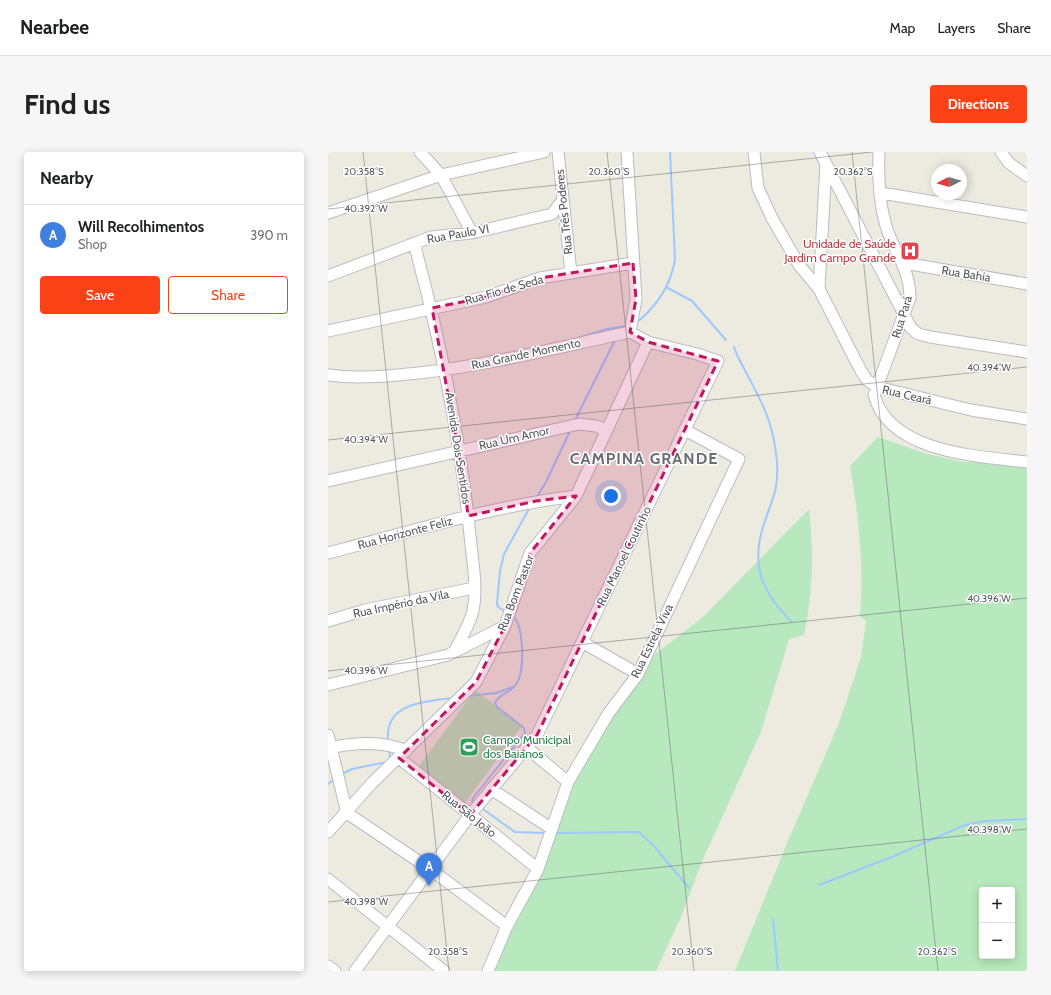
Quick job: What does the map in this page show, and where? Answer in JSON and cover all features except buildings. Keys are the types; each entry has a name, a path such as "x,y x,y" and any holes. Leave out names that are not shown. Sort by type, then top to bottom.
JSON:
{"street":[{"path":"420,152 441,175 472,233"},
{"path":"329,212 441,175 544,152"},
{"name":"Rua Três Poderes","path":"558,152 570,273"},
{"path":"627,152 636,299 630,332 648,342"},
{"name":"Rua Ceará","path":"754,152 758,188 772,218 799,266 819,289 867,380 877,387 972,410 1027,419"},
{"path":"820,152 911,328 918,334 1027,352"},
{"path":"819,289 826,152"},
{"name":"Rua Pará","path":"877,387 904,317 910,293 904,263 888,230 881,193 879,152"},
{"path":"1001,152 1009,163 1027,176"},
{"path":"881,193 1027,217"},
{"name":"Rua Paulo VI","path":"328,276 431,237 472,233 552,214 562,201"},
{"name":"Avenida Dois Sentidos","path":"414,243 432,308 445,370 459,451 468,516 474,588 473,610 465,633 454,652"},
{"name":"Rua Fio de Seda","path":"328,331 486,297 540,278 633,263"},
{"name":"Rua Bahia","path":"904,263 1027,284"},
{"name":"Rua Grande Momento","path":"328,375 344,378 394,376 445,370 630,332"},
{"name":"Rua Manoel Coutinho","path":"356,971 470,815 537,734 718,361 697,354 648,342"},
{"name":"Rua Bom Pastor","path":"328,832 347,813 372,783 476,682 505,626 530,553 576,496 648,342"},
{"path":"877,387 874,395 877,406 887,418 910,438 936,448 977,456 1027,462"},
{"name":"Rua Um Amor","path":"328,481 579,424 607,430"},
{"name":"Rua Estrela Viva","path":"488,971 507,926 538,869 568,782 608,714 638,674 738,459 685,430"},
{"name":"Rua Horizonte Feliz","path":"328,553 468,516 536,500 576,496"},
{"name":"Rua Império da Vila","path":"328,622 364,610 474,588"},
{"path":"328,685 448,655 505,626"},
{"path":"582,642 638,674"},
{"path":"328,735 347,813 430,869 507,926"},
{"path":"330,748 382,744 395,746 403,754"},
{"path":"526,747 568,782"},
{"name":"Rua São João","path":"403,754 470,815 538,869"},
{"path":"491,789 552,829"},
{"path":"328,879 444,971"},
{"path":"328,966 335,971"}],"highlighted area":[{"path":"633,263 636,299 630,332 648,342 718,361 537,735 470,815 399,758 476,682 505,626 530,553 576,496 536,501 468,516 464,481 432,308 486,297 540,278"}],"green space":[{"path":"878,437 927,454 964,462 1027,465 1027,971 735,971 790,836 839,723 861,657 866,621 860,616 861,560 856,504 850,466"},
{"path":"809,509 812,541 812,572 804,635 789,639 761,732 703,859 681,917 656,971 493,971 542,864 580,765 649,659 703,617"},
{"name":"Campo Municipal dos Baianos","path":"475,690 522,726 464,804 417,769"}],"waterway":[{"path":"636,323 650,310 662,295 670,278 675,259 670,152"},
{"path":"666,287 692,301 726,340"},
{"path":"578,338 607,329 628,326"},
{"path":"575,420 615,340"},
{"path":"734,347 768,418 772,431 777,462 776,487 760,539 758,553 759,565 766,589 773,600 792,622"},
{"path":"536,498 546,482 570,431"},
{"path":"505,611 498,607 497,603 500,571 504,554 530,507"},
{"path":"475,803 472,801 473,798 525,733 524,728 497,707 495,703 499,697 515,686 520,677 522,658 521,637 516,620 512,615"},
{"path":"468,696 496,693 513,687"},
{"path":"388,742 388,729 392,719 399,712 418,703 452,698"},
{"path":"342,774 352,769 387,762 390,758 389,750"},
{"path":"328,784 335,779"},
{"path":"480,807 515,832 546,833"},
{"path":"819,885 892,857 965,825 985,821 1027,819"},
{"path":"554,833 639,832 654,846 689,888"},
{"path":"773,919 778,971"}],"place":[{"name":"Unidade de Saúde Jardim Campo Grande","path":"910,251"},
{"name":"Campo Municipal dos Baianos","path":"469,747"},
{"name":"Will Recolhimentos","path":"429,886"}],"district":[{"name":"CAMPINA GRANDE","path":"644,458"}]}
